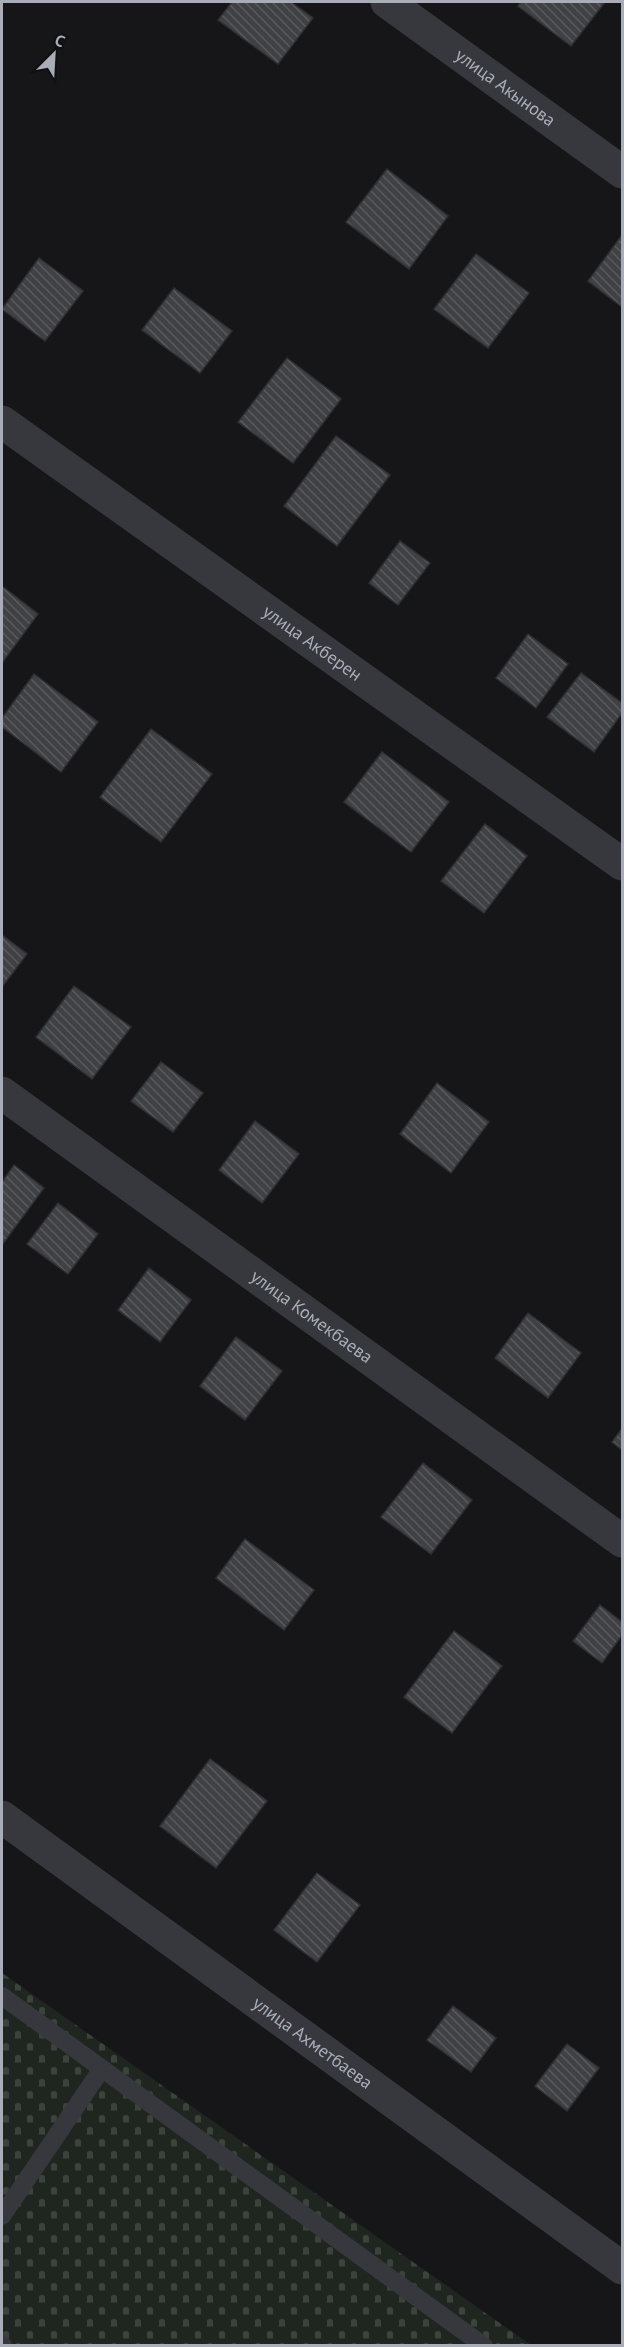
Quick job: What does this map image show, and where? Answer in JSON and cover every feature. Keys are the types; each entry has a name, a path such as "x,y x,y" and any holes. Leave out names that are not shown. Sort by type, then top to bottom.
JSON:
{"street":[{"name":"улица Акынова","path":"387,2 622,172"},
{"name":"улица Акберен","path":"2,422 622,864"},
{"name":"улица Комекбаева","path":"2,1093 622,1541"},
{"name":"улица Ахметбаева","path":"2,1817 622,2268"}],"lane":[{"path":"2,1996 484,2346"},
{"path":"2,2216 101,2070"}],"green space":[{"path":"2,1973 531,2345 2,2345"}],"building":[{"path":"232,2 291,2 313,18 278,64 218,20"},
{"path":"521,2 605,2 571,46 518,6"},
{"path":"387,169 448,216 409,269 346,222"},
{"path":"622,235 622,307 588,281"},
{"path":"476,254 529,293 488,348 434,309"},
{"path":"39,258 83,291 45,341 2,309"},
{"path":"174,288 232,331 200,373 142,330"},
{"path":"287,358 341,399 293,463 238,422"},
{"path":"336,436 390,475 337,546 284,506"},
{"path":"400,541 430,563 398,605 369,583"},
{"path":"2,586 38,614 2,663"},
{"path":"528,634 568,664 536,708 496,678"},
{"path":"581,673 622,703 622,713 594,752 547,717"},
{"path":"34,674 98,722 61,772 2,727 2,718"},
{"path":"151,729 212,774 161,842 100,797"},
{"path":"382,752 449,802 411,852 344,802"},
{"path":"485,824 527,856 484,913 441,881"},
{"path":"2,935 27,954 2,987"},
{"path":"74,986 131,1027 92,1079 36,1037"},
{"path":"161,1062 203,1093 173,1132 131,1101"},
{"path":"437,1083 489,1122 451,1173 400,1134"},
{"path":"255,1121 299,1154 262,1203 219,1170"},
{"path":"14,1165 44,1188 2,1245 2,1182"},
{"path":"58,1203 98,1234 68,1274 27,1244"},
{"path":"149,1268 191,1300 160,1342 118,1310"},
{"path":"528,1313 581,1353 548,1398 495,1358"},
{"path":"236,1337 282,1371 245,1420 200,1386"},
{"path":"622,1428 622,1450 612,1442"},
{"path":"423,1463 472,1500 431,1554 381,1517"},
{"path":"245,1539 314,1590 284,1630 216,1578"},
{"path":"600,1605 622,1622 622,1635 602,1663 573,1641"},
{"path":"454,1631 502,1666 452,1733 404,1697"},
{"path":"210,1759 267,1801 216,1868 160,1826"},
{"path":"317,1873 360,1905 317,1962 274,1930"},
{"path":"453,2006 496,2038 471,2072 427,2040"},
{"path":"567,2044 599,2068 567,2111 535,2086"}]}
